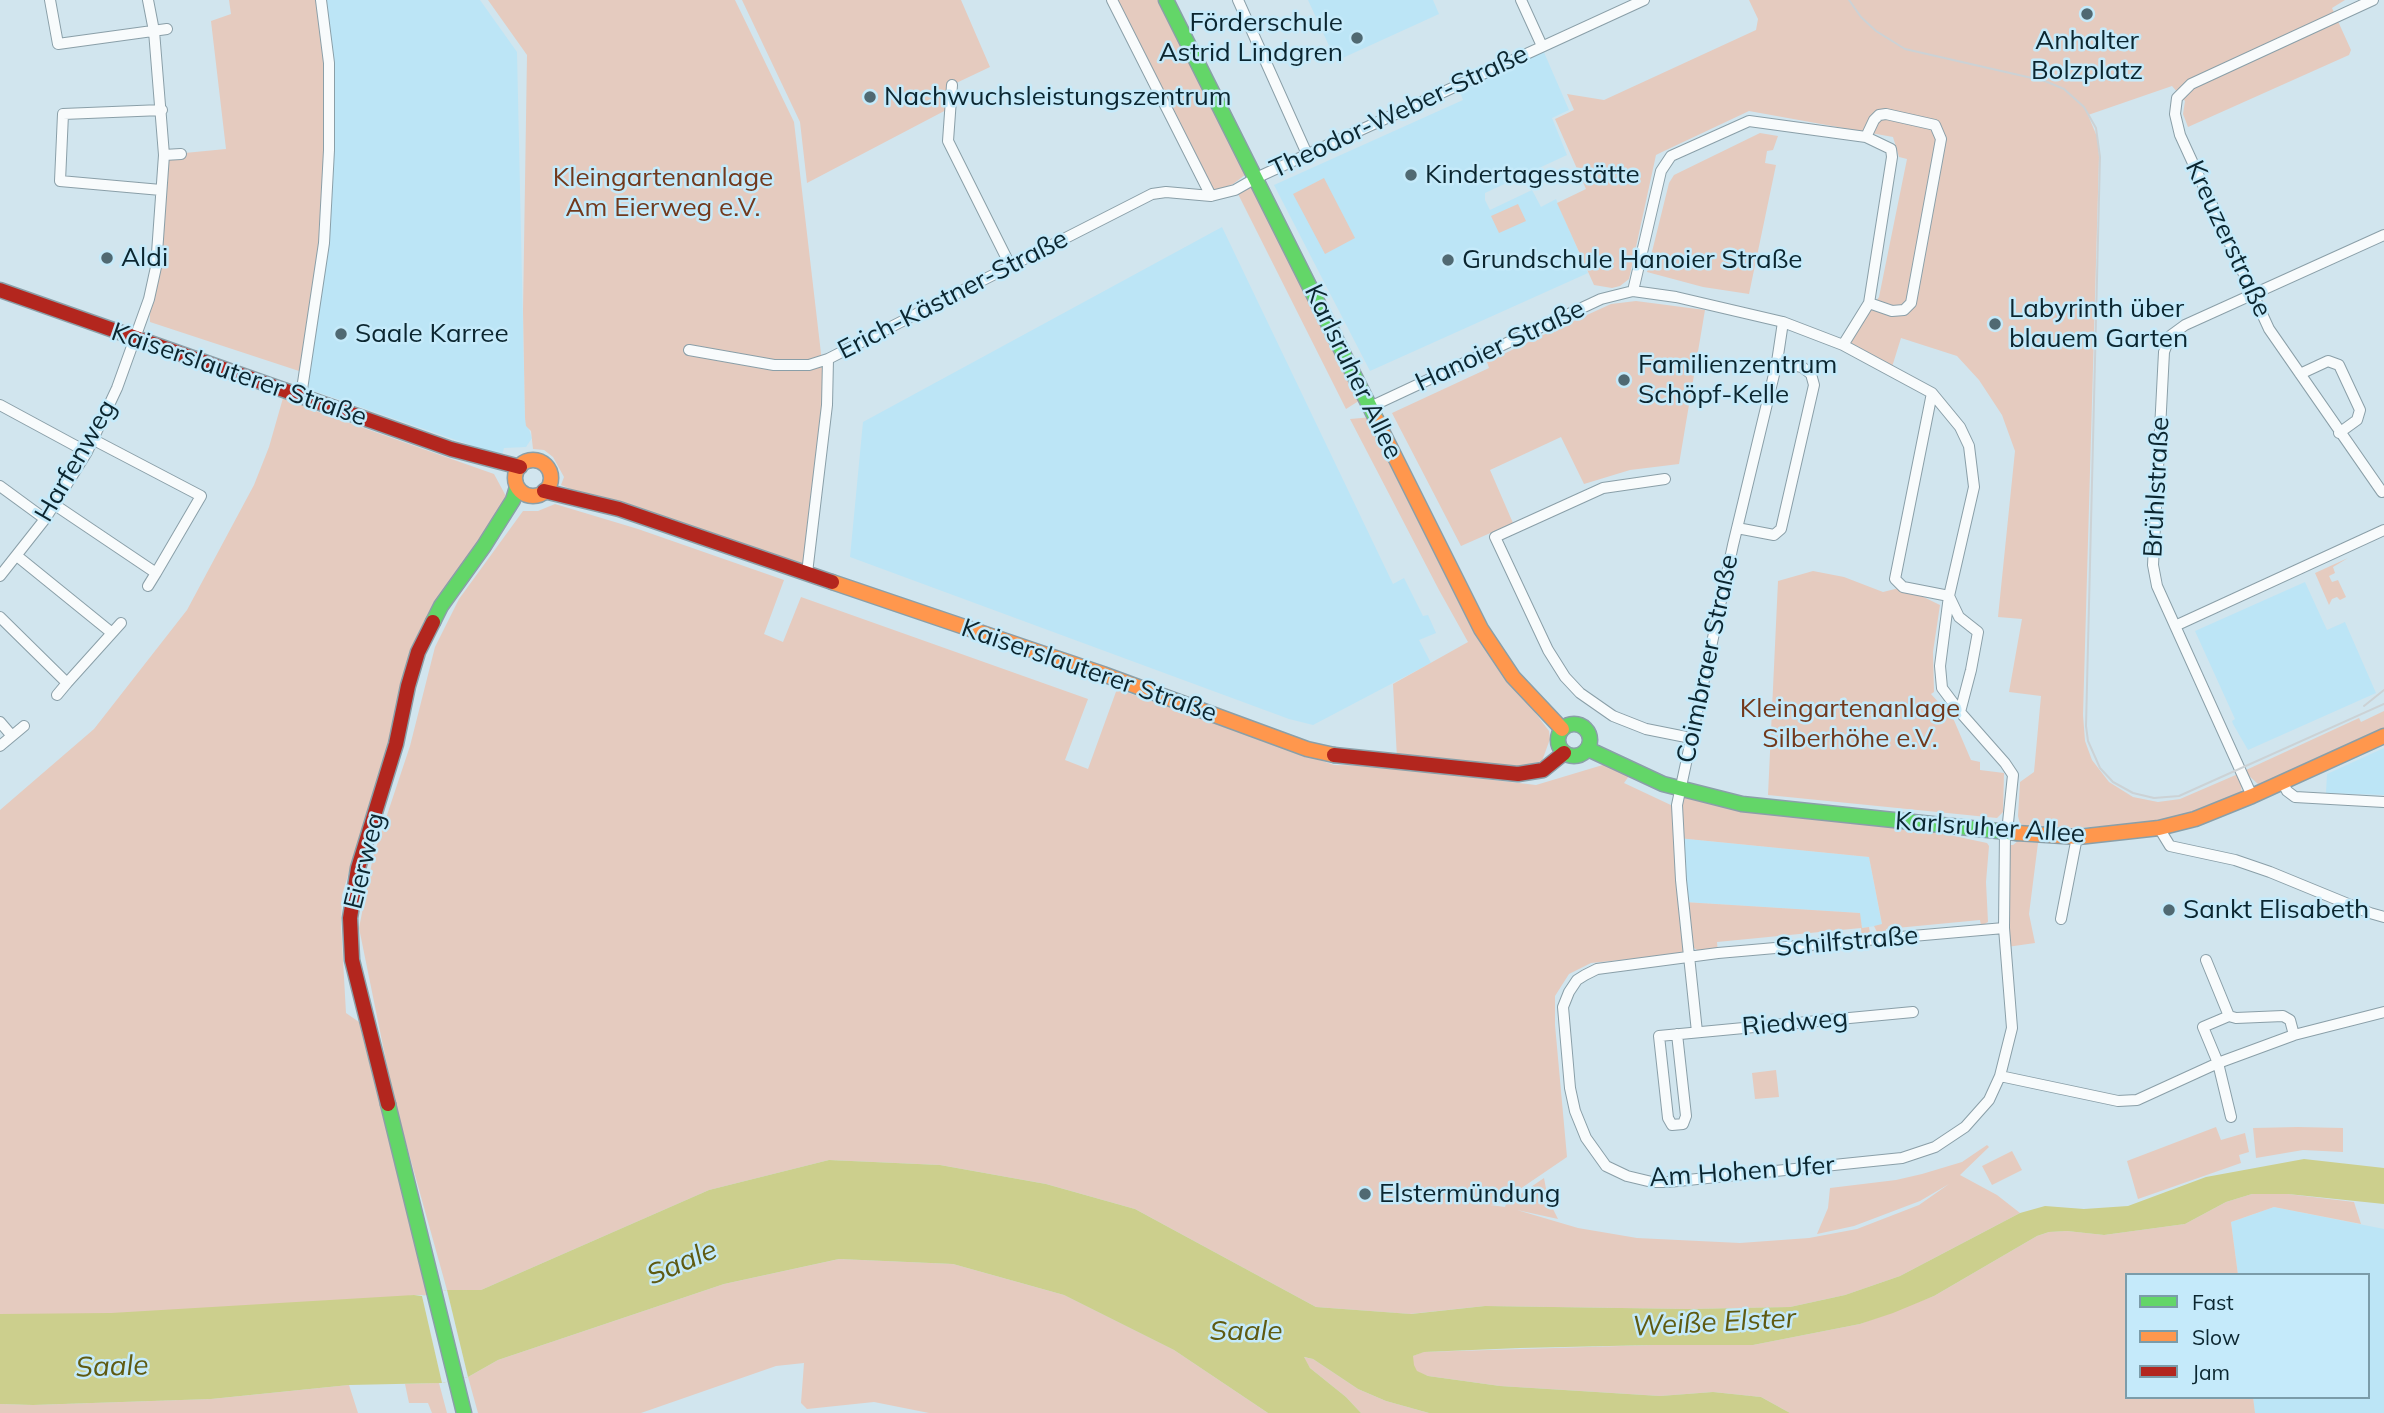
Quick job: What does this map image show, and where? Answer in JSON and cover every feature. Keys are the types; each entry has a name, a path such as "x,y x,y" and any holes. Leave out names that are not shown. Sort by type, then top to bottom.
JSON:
{"street":[{"path":"50,0 58,44 167,29"},
{"name":"Harfenweg","path":"0,576 55,505 94,440 149,299 156,267 164,155 154,31 148,0"},
{"path":"301,396 324,243 329,150 329,64 321,0"},
{"path":"1111,0 1211,196"},
{"name":"Karlsruher Allee","path":"1166,0 1492,646 1531,698 1562,729"},
{"path":"1238,0 1307,154"},
{"path":"1521,0 1542,46"},
{"name":"Theodor-Weber-Straße","path":"1256,177 1644,0"},
{"name":"Kreuzerstraße","path":"2373,0 2191,84 2177,98 2175,114 2180,135 2269,329 2382,492"},
{"path":"952,85 948,141 1010,265"},
{"path":"162,110 63,114 60,181 162,190"},
{"path":"1866,137 1874,120 1879,115 1886,114 1931,123 1935,125 1941,139 1910,303 1904,310 1892,311 1869,303"},
{"path":"1633,291 1661,172 1671,156 1749,121 1866,137 1891,149 1892,157 1869,303 1843,345"},
{"path":"164,155 181,154"},
{"name":"Erich-Kästner-Straße","path":"689,350 774,365 809,365 828,359 1152,194 1166,192 1211,196 1236,190 1256,177"},
{"name":"Brühlstraße","path":"2252,796 2157,586 2153,565 2164,352 2170,336 2185,325 2384,235"},
{"name":"Kaiserslauterer Straße","path":"0,290 479,458 520,482 527,461 538,461 547,468 547,486 1102,674 1307,749 1336,756 1518,774 1543,770 1564,752"},
{"name":"Hanoier Straße","path":"1370,407 1601,299 1633,291 1676,297 1783,322 1843,345 1932,393 1960,427 1969,446 1973,461 1974,487 1949,596 1940,667 1942,688 2006,763 2013,775 2006,832"},
{"name":"Coimbraer Straße","path":"1679,789 1777,362 1783,322"},
{"path":"807,573 827,405 828,359"},
{"path":"2300,374 2328,361 2339,365 2360,410 2357,420 2339,433"},
{"name":"Coimbraer Straße","path":"1737,528 1774,535 1781,529 1814,385 1811,374 1801,367 1777,362"},
{"path":"1932,393 1895,579 1903,587 1949,596 1959,617 1978,632 1960,712"},
{"path":"0,405 87,452"},
{"path":"94,440 201,496 148,586"},
{"path":"1665,479 1603,488 1495,537 1548,650 1565,677 1580,693 1613,716 1646,729 1691,738"},
{"path":"520,482 547,486"},
{"name":"Eierweg","path":"461,1406 352,960 350,918 358,868 390,766 418,652 442,606 484,546 520,482"},
{"path":"0,486 45,519"},
{"path":"55,505 156,573"},
{"path":"2175,626 2384,530"},
{"path":"17,556 112,634"},
{"path":"0,617 68,683"},
{"path":"57,695 121,623"},
{"path":"0,722 12,736"},
{"path":"1571,724 1582,725 1591,738 1588,748 1580,756 1564,752 1558,744 1562,729 1571,724"},
{"path":"0,746 24,726"},
{"name":"Karlsruher Allee","path":"1588,748 1652,780 1742,804 1802,813 2077,837 2159,828 2195,819 2283,783 2384,736"},
{"path":"2283,783 2287,791 2295,797 2384,802"},
{"path":"1679,789 1676,805 1681,880 1697,1032"},
{"path":"2159,828 2170,846 2235,860 2370,914 2384,917"},
{"name":"Am Hohen Ufer","path":"1690,958 1597,969 1577,980 1566,998 1563,1007 1570,1088 1580,1126 1606,1166 1627,1176 1651,1182 1902,1158 1935,1147 1965,1127 1989,1100 2010,1045 2012,1028 2004,928 2006,832"},
{"path":"2062,919 2077,837"},
{"name":"Schilfstraße","path":"1690,958 1718,953 2004,928"},
{"path":"2206,960 2229,1016"},
{"name":"Riedweg","path":"1676,1034 1913,1012"},
{"path":"2000,1076 2118,1101 2137,1100 2218,1063 2294,1035 2384,1012"},
{"path":"2231,1118 2218,1063 2203,1027 2229,1016 2283,1016 2290,1020 2294,1035"},
{"path":"1676,1034 1686,1116 1683,1124 1672,1125 1668,1118 1658,1036 1676,1034"}],"shaded area":[{"path":"325,0 480,0 517,52 525,418 532,438 526,447 504,448 502,456 308,389"},
{"name":"Förderschule Astrid Lindgren","path":"1308,0 1433,0 1439,14 1336,61"},
{"path":"1543,50 1569,110 1552,118 1567,155 1485,193 1485,200 1490,210 1532,190 1541,207 1556,199 1588,273 1370,371 1274,185 1463,100 1459,89"},
{"path":"1222,227 1393,584 1404,578 1423,616 1428,615 1436,633 1419,640 1431,663 1313,725 1289,719 850,557 863,422"},
{"path":"2305,582 2327,630 2345,622 2376,693 2248,750 2233,724 2235,719 2195,631"},
{"path":"2384,748 2384,795 2326,793 2327,774"},
{"path":"1678,838 1869,857 1882,925 1862,928 1859,913 1684,902"},
{"path":"2274,1207 2384,1229 2384,1413 2255,1413 2253,1399 2370,1399 2370,1273 2238,1273 2231,1222"}],"green space":[{"path":"229,0 318,0 329,63 324,243 299,371 150,322 149,299 164,155 226,149 211,21 231,14"},
{"name":"Kleingartenanlage Am Eierweg e.V.","path":"488,0 735,0 794,122 827,405 807,573 619,509 561,485 564,477 553,457 544,450 533,449 531,431 526,426 525,418 523,311 527,55"},
{"name":"Nachwuchsleistungszentrum","path":"742,0 961,0 990,67 952,85 950,108 807,183 800,122"},
{"path":"1116,0 1161,0 1246,168 1245,175 1233,184 1213,192"},
{"path":"1749,0 2345,0 2332,8 2351,50 2349,55 2188,127 2183,114 2185,101 2172,86 2088,115 2098,139 2099,157 2083,715 2085,741 2092,760 2109,782 2133,797 2158,802 2180,799 2238,774 2242,782 2241,794 2213,807 2163,821 2136,825 2042,829 2020,824 2020,782 2034,772 2041,696 2009,692 2022,619 1998,617 2015,451 2002,415 1979,380 1957,356 1901,338 1892,367 1848,343 1879,297 1907,159 1899,157 1893,137 1749,111 1662,152 1656,155 1629,279 1612,288 1594,285 1557,203 1586,189 1555,119 1574,110 1567,94 1604,100 1756,30 1758,19"},
{"path":"1760,133 1778,136 1773,150 1767,151 1765,163 1776,165 1749,294 1703,287 1647,272 1669,183 1674,175"},
{"path":"1324,178 1355,238 1325,254 1293,194"},
{"path":"1258,183 1365,397 1346,409 1237,192"},
{"path":"1518,204 1526,221 1499,233 1491,216"},
{"path":"1636,301 1705,310 1679,464 1630,470 1584,484 1561,437 1490,470 1513,523 1461,546 1392,413 1489,368 1487,362 1543,335 1611,304"},
{"path":"285,391 307,408 494,474 507,498 424,621 413,648 387,747 342,895 346,1013 359,1022 428,1295 414,1295 0,1376 0,810 94,729 187,610 254,485 269,447"},
{"path":"1373,417 1490,653 1549,731 1550,739 1542,761 1520,767 1397,758 1393,684 1468,642 1350,419"},
{"path":"555,504 638,529 784,580 764,634 783,642 801,597 1088,699 1065,760 1088,769 1117,689 1334,765 1376,766 1384,760 1476,778 1536,785 1606,764 1629,776 1624,783 1673,806 1684,902 1860,913 1862,928 1869,927 1870,934 1862,938 1861,928 1717,942 1718,953 1706,956 1694,948 1686,909 1689,953 1591,963 1569,974 1555,996 1555,1025 1567,1157 1498,1204 1490,1205 1505,1207 1544,1178 1548,1199 1558,1219 1517,1210 1578,1228 1637,1238 1740,1243 1809,1238 1857,1229 1919,1205 1949,1184 1920,1201 1854,1226 1817,1234 1828,1208 1830,1188 1922,1174 1962,1162 1987,1145 1989,1147 1960,1175 1997,1195 2020,1213 1900,1276 1845,1295 1790,1307 1689,1309 1485,1306 1410,1314 1316,1307 1135,1209 1046,1184 940,1165 829,1160 709,1190 481,1290 447,1290 394,1100 359,928 373,857 410,746 435,647 459,599 523,511 538,511"},
{"path":"2348,558 2333,567 2335,573 2329,576 2332,582 2338,580 2346,597 2340,600 2337,597 2332,599 2329,605 2315,573"},
{"name":"Kleingartenanlage Silberhöhe e.V.","path":"1813,571 1844,577 1883,592 1903,587 1940,605 1933,652 1934,692 1931,694 1953,718 1971,760 1980,762 1980,770 2004,773 2003,812 1997,818 1768,795 1778,581"},
{"path":"2384,711 2384,731 2259,785 2247,774 2246,770 2359,718 2361,722"},
{"path":"1679,789 1874,819 1987,843 1988,922 1981,926 1980,920 1886,929 1886,936 1879,936 1874,926 1882,924 1869,857 1678,838"},
{"path":"2018,841 2038,843 2029,914 2035,943 2007,947 2004,845 2013,845"},
{"path":"1776,1070 1779,1097 1755,1099 1752,1073"},
{"path":"2216,1127 2221,1140 2245,1133 2249,1152 2239,1155 2241,1163 2138,1199 2127,1161"},
{"path":"2253,1128 2343,1128 2343,1152 2303,1150 2256,1158"},
{"path":"2012,1151 2022,1170 1992,1185 1982,1166"},
{"path":"2252,1194 2288,1194 2354,1202 2361,1224 2274,1207 2231,1222 2238,1273 2125,1273 2125,1399 2253,1399 2255,1413 1790,1413 1761,1397 1713,1392 1660,1396 1500,1386 1428,1376 1417,1372 1413,1365 1413,1356 1423,1352 1753,1345 1860,1324 1934,1296 2037,1236 2049,1232 2104,1235 2185,1224 2226,1202"},
{"path":"839,1259 953,1264 1064,1295 1174,1350 1268,1413 929,1413 874,1402 807,1409 801,1403 804,1363 776,1366 641,1413 478,1413 468,1377 498,1360 724,1284"},
{"path":"1303,1357 1313,1359 1358,1389 1386,1401 1429,1413 1361,1413 1310,1368"},
{"path":"439,1383 447,1413 432,1413 428,1403 409,1403 405,1384"},
{"path":"349,1385 358,1413 0,1413 0,1404 211,1399"}],"water":[{"name":"Saale","path":"2304,1159 2384,1168 2384,1204 2288,1194 2252,1194 2226,1202 2185,1224 2104,1235 2049,1232 2037,1236 1934,1296 1893,1313 1860,1324 1753,1345 1520,1348 1424,1352 1413,1356 1417,1371 1428,1376 1500,1386 1660,1396 1713,1392 1761,1397 1790,1413 1429,1413 1386,1401 1358,1389 1313,1359 1304,1357 1310,1368 1361,1413 1268,1413 1174,1350 1064,1295 953,1264 839,1259 724,1284 498,1360 468,1377 442,1383 349,1385 211,1399 0,1404 0,1314 111,1313 422,1296 447,1290 481,1290 709,1190 829,1160 940,1165 1046,1184 1135,1209 1316,1307 1411,1314 1485,1306 1689,1309 1790,1307 1845,1295 1900,1276 2020,1213 2045,1206 2084,1209 2128,1206 2206,1177"}],"pier":[{"path":"447,1290 468,1377 442,1383 422,1296"}],"tram line":[{"path":"1849,0 1861,17 1876,31 1905,49 2045,81 2064,89 2084,107 2096,128 2100,157 2086,726 2088,741 2100,768 2113,782 2133,793 2154,798 2179,796 2384,704"},
{"path":"2364,706 2384,690"}],"traffic: fast":[{"path":"1166,0 1376,419"},
{"path":"433,622 513,500 517,487"},
{"path":"1574,724 1586,728 1590,740 1586,752 1574,756 1562,752 1558,740 1562,728 1574,724"},
{"path":"1588,749 1663,784 1742,804 2017,833"},
{"path":"388,1104 464,1413"}],"traffic: slow":[{"path":"1376,419 1481,629 1513,677 1562,729"},
{"path":"533,460 545,466 551,478 545,490 533,496 521,490 515,478 521,466 533,460"},
{"path":"832,582 1103,674 1307,749 1334,755"},
{"path":"2017,833 2078,837 2159,828 2195,819 2384,736"}],"traffic: jam":[{"path":"0,290 451,449 520,467"},
{"path":"544,491 619,509 832,582"},
{"path":"388,1104 352,960 350,918 358,868 396,744 408,686 418,652 433,622"},
{"path":"1334,755 1518,774 1543,770 1564,753"}],"place":[{"name":"Anhalter Bolzplatz","path":"2087,14"},
{"name":"Förderschule Astrid Lindgren","path":"1357,38"},
{"name":"Nachwuchsleistungszentrum","path":"870,97"},
{"name":"Kindertagesstätte","path":"1411,175"},
{"name":"Aldi","path":"107,258"},
{"name":"Grundschule Hanoier Straße","path":"1448,260"},
{"name":"Labyrinth über blauem Garten","path":"1995,324"},
{"name":"Saale Karree","path":"341,334"},
{"name":"Familienzentrum Schöpf-Kelle","path":"1624,380"},
{"name":"Sankt Elisabeth","path":"2169,910"},
{"name":"Elstermündung","path":"1365,1194"}],"water label":[{"name":"Weiße Elster","path":"1714,1323"}]}
